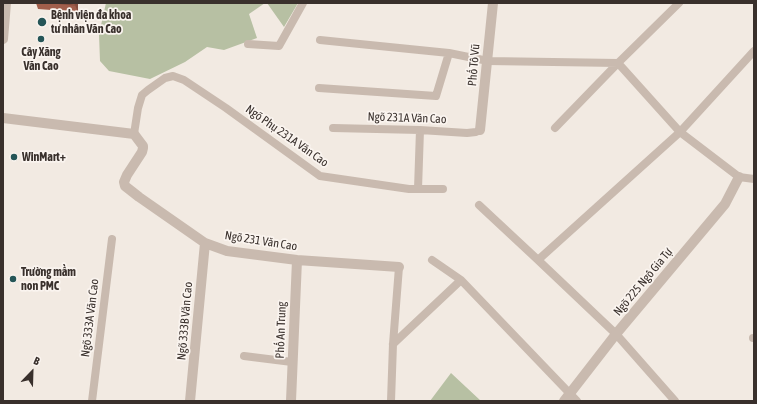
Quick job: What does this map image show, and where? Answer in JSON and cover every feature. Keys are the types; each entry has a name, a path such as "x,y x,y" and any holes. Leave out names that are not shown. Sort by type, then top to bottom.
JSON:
{"street":[{"path":"3,40 6,3"},
{"name":"Phố Tô Vũ","path":"480,130 493,3"},
{"path":"3,118 134,134"},
{"name":"Ngõ 231 Văn Cao","path":"134,134 143,148 127,175 124,182 125,186 205,243 227,251 297,260 399,267"},
{"name":"Ngõ 225 Ngô Gia Tự","path":"567,397 616,334 725,204 739,177"},
{"name":"Ngõ 333B Văn Cao","path":"190,401 205,243"},
{"name":"Phố An Trung","path":"290,401 297,260"}],"lane":[{"path":"248,44 279,46 303,3"},
{"path":"555,128 618,62 679,3"},
{"path":"320,40 449,54 488,61 618,62 680,132 739,177 754,179"},
{"path":"538,260 680,132 754,51"},
{"path":"320,88 436,96 449,54"},
{"name":"Ngõ Phụ 231A Văn Cao","path":"134,134 138,108 142,96 165,78 171,76 184,80 226,108 320,176 418,189 443,189"},
{"name":"Ngõ 231A Văn Cao","path":"333,128 420,130 467,133 480,130"},
{"path":"418,189 420,130"},
{"path":"479,205 616,334 675,401"},
{"name":"Ngõ 333A Văn Cao","path":"92,401 112,239"},
{"path":"432,260 461,280 567,397 577,401"},
{"path":"391,401 393,344 399,267"},
{"path":"393,344 461,280"},
{"path":"244,356 292,362"}],"green space":[{"path":"106,3 265,3 249,14 257,38 224,50 207,47 185,62 150,79 109,71 100,61 99,34"},
{"path":"267,3 298,3 284,27"},
{"path":"451,373 481,401 430,401"}],"building":[{"path":"52,3 75,3 75,5"}],"place":[{"name":"Bệnh viện đa khoa tư nhân Văn Cao","path":"42,22"},
{"name":"Cây Xăng Văn Cao","path":"41,39"},
{"name":"WinMart+","path":"14,157"},
{"name":"Trường mầm non PMC","path":"13,279"}]}
